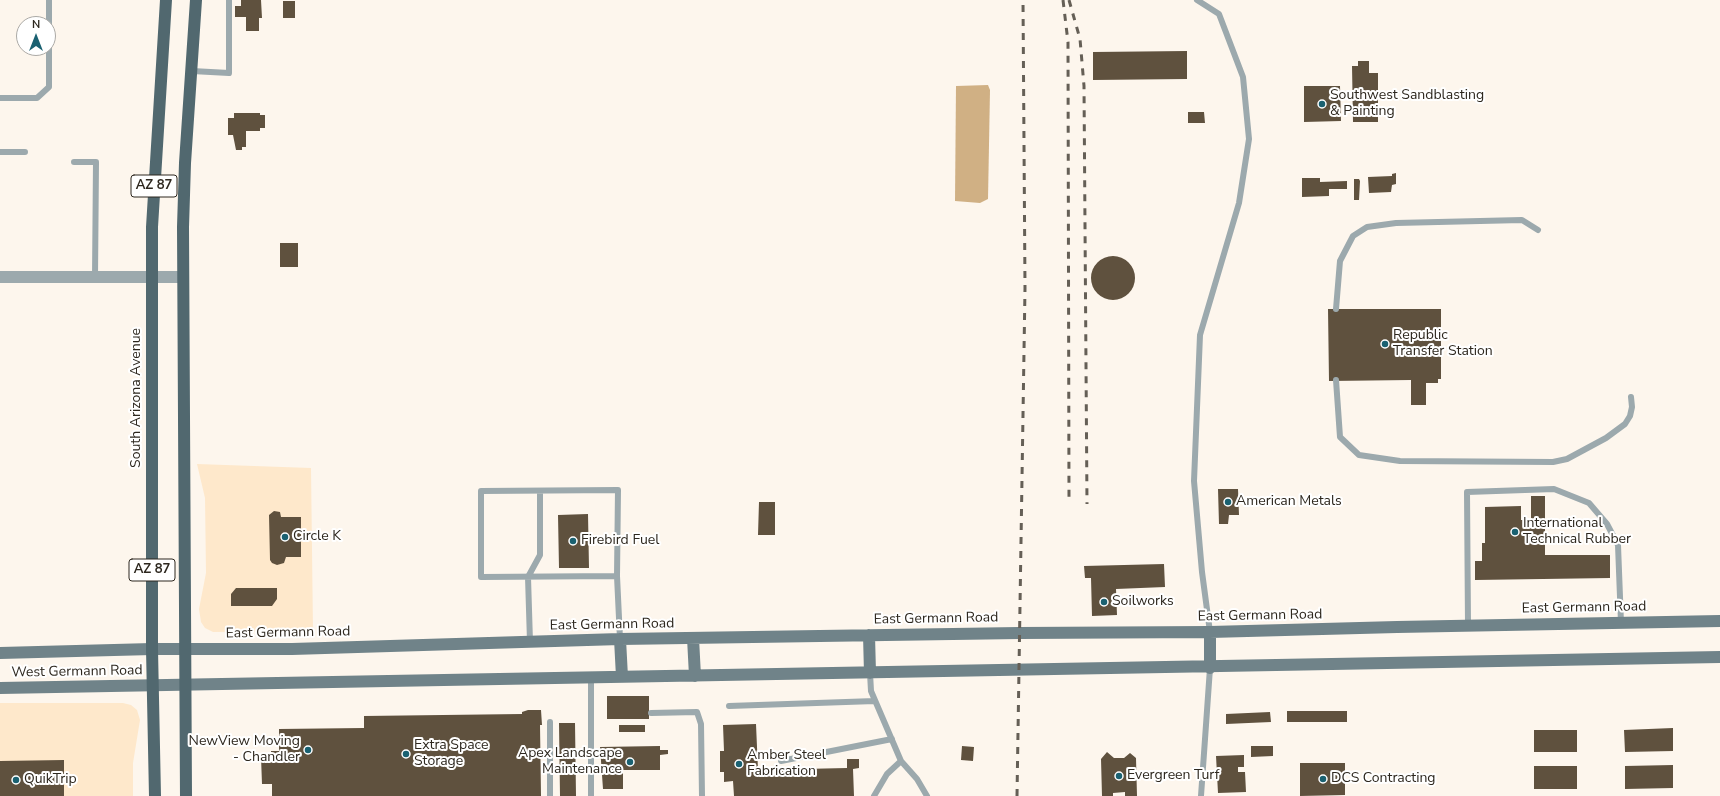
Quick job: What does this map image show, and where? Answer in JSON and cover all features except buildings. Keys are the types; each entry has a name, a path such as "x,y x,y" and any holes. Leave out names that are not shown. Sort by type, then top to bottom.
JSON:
{"main road":[{"name":"South Arizona Avenue","path":"156,796 152,650 152,227 166,0"},
{"name":"AZ 87","path":"186,796 183,277 185,163 196,0"},
{"name":"East Germann Road","path":"152,650 292,649 620,639 1019,632 1210,632 1720,621"},
{"path":"1210,632 1210,668"},
{"path":"869,635 870,673"},
{"path":"694,638 695,676"},
{"path":"620,639 622,677"},
{"name":"West Germann Road","path":"0,653 152,650"},
{"path":"154,686 1720,658"},
{"name":"West Germann Road","path":"0,688 154,686"}],"street":[{"path":"0,277 183,277"}],"lane":[{"path":"0,98 37,98 49,87 49,0"},
{"path":"192,71 229,73 229,0"},
{"path":"1197,0 1219,14 1243,77 1249,139 1239,203 1200,335 1194,481 1202,572 1210,632"},
{"path":"0,152 25,152"},
{"path":"74,162 96,162 95,277"},
{"path":"1336,309 1340,261 1353,236 1368,227 1396,223 1522,220 1538,230"},
{"path":"1336,380 1340,437 1359,454 1400,461 1553,462 1567,459 1606,438 1625,424 1630,416 1632,407 1630,397"},
{"path":"617,576 481,577 481,491 618,490 617,576 620,639"},
{"path":"1468,626 1467,492 1554,490 1589,503 1607,524 1618,546 1621,623"},
{"path":"530,642 528,577 540,555 540,491"},
{"path":"1201,796 1210,668"},
{"path":"870,673 871,691 901,761 917,779 927,796"},
{"path":"591,678 591,796"},
{"path":"729,706 875,701"},
{"path":"652,713 697,712 701,724 702,796"},
{"path":"550,722 550,796"},
{"path":"781,761 892,739"},
{"path":"874,796 887,774 901,761"}],"shaded area":[{"path":"988,85 990,90 988,199 980,203 955,201 956,86"},
{"path":"197,464 311,468 313,631 213,632 205,628 201,622 199,609 206,573 205,498"},
{"path":"0,703 123,703 131,705 137,710 140,720 133,763 133,796 0,796"}],"railway":[{"path":"1017,796 1025,288 1023,0"},
{"path":"1063,0 1068,42 1069,502"},
{"path":"1069,0 1080,39 1084,86 1087,504"}],"place":[{"name":"Southwest Sandblasting & Painting","path":"1322,104"},
{"name":"Republic Transfer Station","path":"1385,344"},
{"name":"American Metals","path":"1228,502"},
{"name":"International Technical Rubber","path":"1515,532"},
{"name":"Circle K","path":"285,537"},
{"name":"Firebird Fuel","path":"573,541"},
{"name":"Soilworks","path":"1104,602"},
{"name":"NewView Moving - Chandler","path":"308,750"},
{"name":"Extra Space Storage","path":"406,754"},
{"name":"Apex Landscape Maintenance","path":"630,762"},
{"name":"Amber Steel Fabrication","path":"739,764"},
{"name":"Evergreen Turf","path":"1119,776"},
{"name":"DCS Contracting","path":"1323,779"},
{"name":"QuikTrip","path":"16,780"}]}
